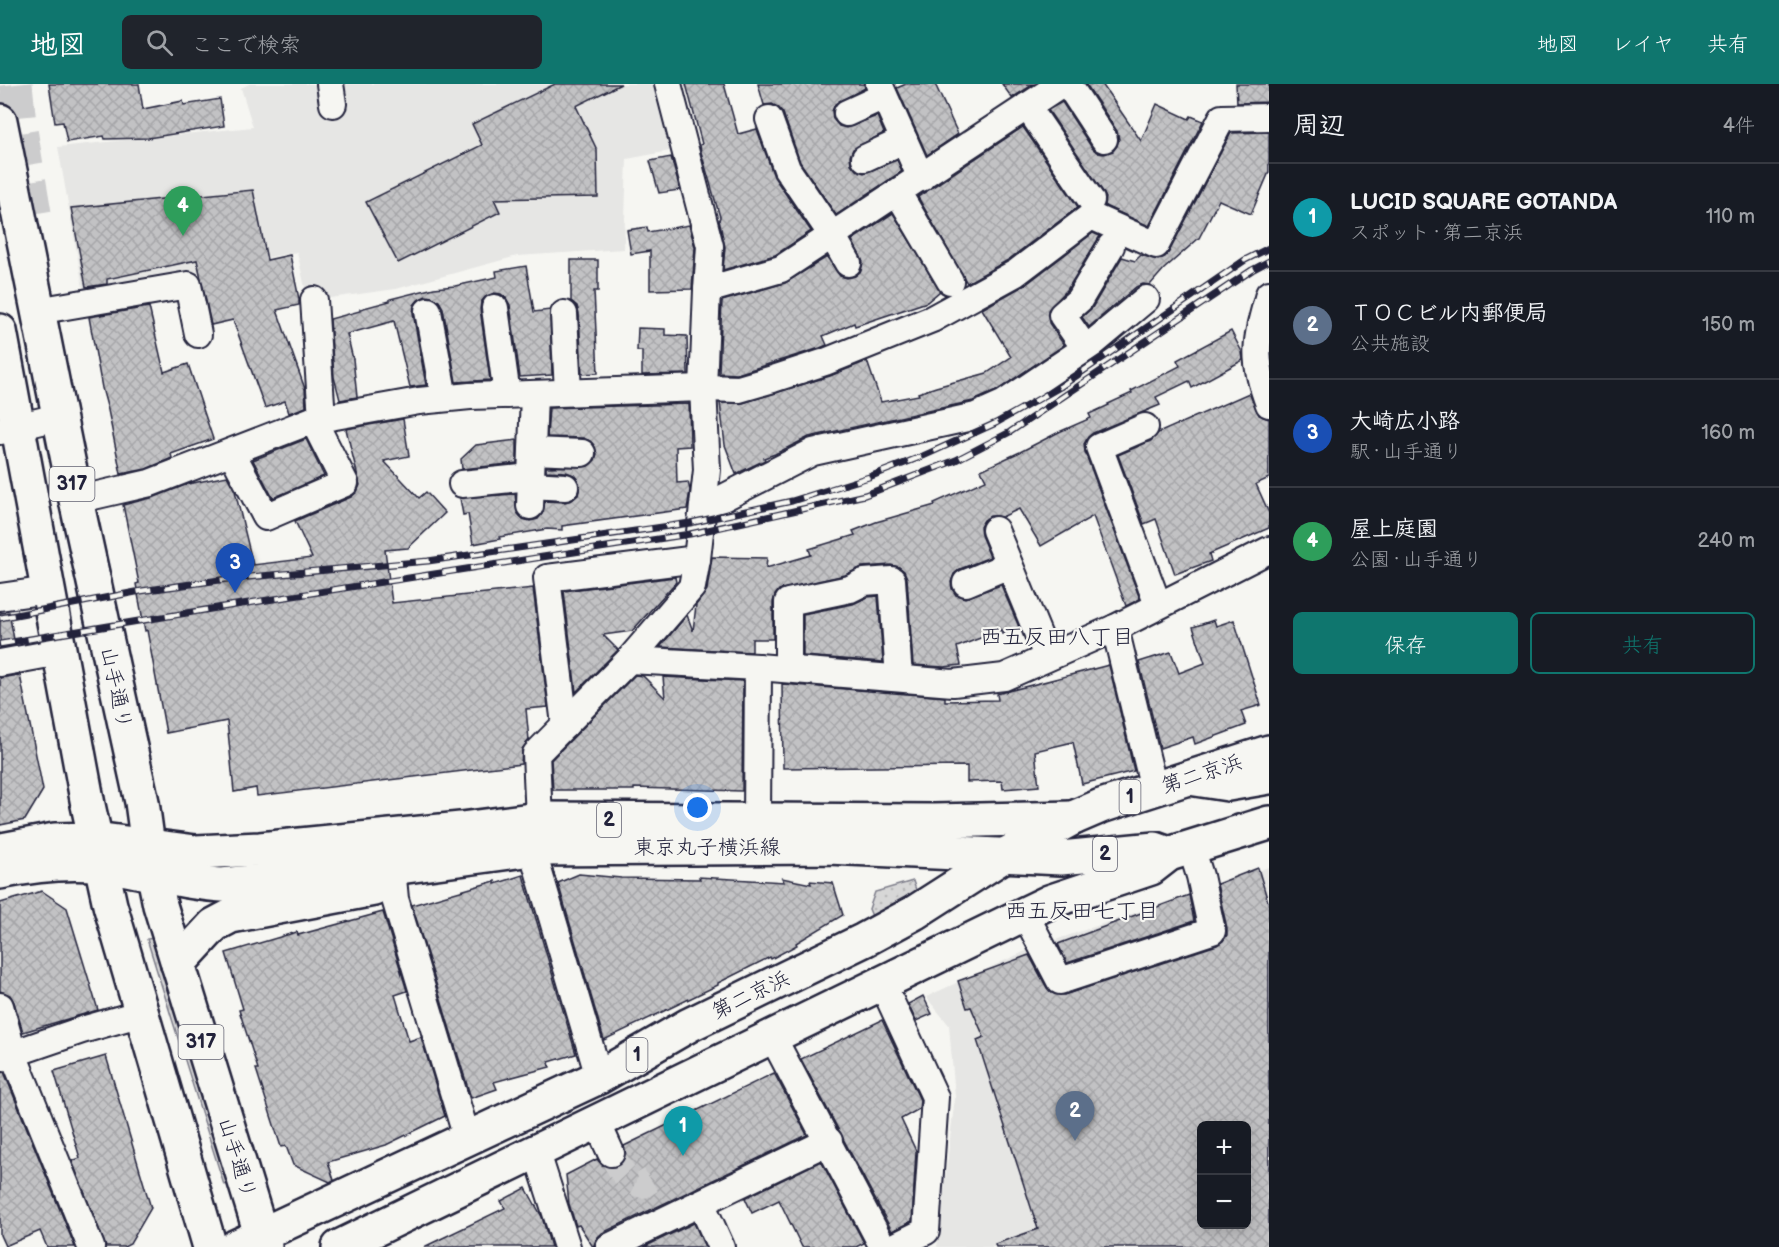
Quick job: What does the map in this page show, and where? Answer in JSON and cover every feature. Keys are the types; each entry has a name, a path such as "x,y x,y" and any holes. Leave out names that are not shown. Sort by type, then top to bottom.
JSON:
{"main road":[{"name":"山手通り","path":"0,121 58,417 142,802 151,861 254,1243"},
{"name":"317","path":"0,331 9,428 48,590 110,904 210,1247"},
{"name":"第二京浜","path":"254,1243 467,1138 599,1077 689,1025 864,940 914,913 1003,856 1072,818 1269,752"},
{"path":"1189,778 1228,784 1269,777"},
{"name":"東京丸子横浜線","path":"99,852 151,861 204,884 222,885 392,868 536,834 757,820 1072,818"},
{"name":"1","path":"339,1247 1048,902 1151,868 1180,850 1269,823"},
{"name":"東京丸子横浜線","path":"151,861 196,852 260,849 461,829 1061,858 1155,849 1180,850"},
{"path":"0,850 54,840 99,852"},
{"path":"864,940 912,909 937,884 936,866 909,851"},
{"path":"0,872 62,863 99,852"},
{"path":"178,964 214,925 231,916 379,888 392,868"}],"street":[{"path":"599,1077 536,834 536,754 628,660 692,587 707,470 703,388 710,246 668,84"},
{"path":"707,290 781,269 1061,84"},
{"path":"1068,84 1104,139"},
{"path":"847,113 881,90 921,178"},
{"path":"1027,106 1091,200"},
{"path":"76,500 150,483 317,419 419,401 568,392 739,388 773,379 825,362 932,319 1016,273 1091,216 1156,245 1222,118 1269,117"},
{"path":"769,119 787,169 832,235 848,263"},
{"path":"865,158 904,140"},
{"path":"898,193 950,281"},
{"path":"1085,348 1062,315 1078,300 1111,246"},
{"path":"37,311 188,285 198,334"},
{"path":"1269,294 1258,332 1256,357 1264,375 1269,404"},
{"path":"704,503 723,498 813,452 976,416 1002,404 1085,348 1146,299"},
{"path":"232,453 266,517 345,483 317,419 315,300"},
{"path":"495,308 507,395"},
{"path":"428,311 444,398"},
{"path":"564,314 568,392"},
{"path":"531,489 534,394"},
{"path":"9,428 58,417"},
{"path":"1145,427 1100,447 1158,605"},
{"path":"532,451 582,453"},
{"path":"462,484 531,489 565,487"},
{"path":"995,531 1047,656"},
{"path":"628,660 788,669 953,682 1004,676 1115,628 1269,550"},
{"path":"565,725 547,578 697,559"},
{"path":"966,583 1009,565"},
{"path":"788,669 788,602 850,589 864,582 892,580 899,678"},
{"path":"0,597 48,590"},
{"path":"1115,628 1154,789"},
{"path":"0,663 60,652"},
{"path":"757,820 758,667"},
{"path":"1025,914 1060,981 1212,931 1200,876 1180,850"},
{"path":"392,868 395,899 467,1138"},
{"path":"882,983 936,1097 926,1231 894,1247"},
{"path":"0,1006 7,1056 91,1247"},
{"path":"7,1056 81,1030 142,1013"},
{"path":"772,1036 883,1247"},
{"path":"597,1122 611,1153"},
{"path":"609,1247 829,1141"},
{"path":"536,1150 567,1247"},
{"path":"701,1203 721,1247"}],"shaded area":[{"path":"249,84 659,84 675,150 627,159 624,249 517,256 396,289 308,301 297,252 84,293 58,147 253,127 241,88"},
{"path":"1269,867 1269,1247 937,1247 955,1097 949,1025 926,997 1032,948"}],"green space":[{"path":"913,881 917,893 874,921 869,909 875,892"},
{"path":"154,938 229,1184 224,1185 147,939"}],"building":[{"path":"49,84 139,84 143,109 183,101 184,105 220,99 224,126 148,138 105,139 104,136 67,142 63,122 55,123"},
{"path":"555,84 621,84 576,106 597,150 598,197 494,199 500,212 398,263 366,202 482,145 472,124"},
{"path":"686,84 724,84 738,134 757,129 774,177 811,231 775,255 723,270 725,247 720,217 701,152 700,145 702,144"},
{"path":"758,84 864,84 865,88 835,104 832,111 833,119 839,126 846,128 877,116 884,133 853,149 850,156 851,164 856,170 864,173 897,160 902,171 836,215 800,162 783,113 772,104 764,105"},
{"path":"906,84 935,84 958,134 927,155 897,88"},
{"path":"1002,84 1034,84 1012,98"},
{"path":"1086,84 1102,84 1141,141 1157,104 1189,119 1191,116 1203,121 1149,226 1105,206 1106,198 1103,192 1048,110 1062,102 1092,148 1104,154 1113,151 1119,139 1117,131"},
{"path":"1236,84 1269,84 1269,102 1237,103"},
{"path":"1023,127 1078,207 1008,260 967,283 918,197"},
{"path":"1269,132 1269,172 1251,214 1219,200 1199,238 1164,269 1150,285 1143,284 1136,287 1089,327 1082,317 1092,308 1122,257 1135,261 1141,255 1158,260 1169,252 1231,133"},
{"path":"671,157 680,190 659,193 650,161"},
{"path":"253,190 267,260 290,255 299,299 299,305 277,310 305,389 306,407 289,413 285,401 265,408 233,320 211,325 197,260 107,279 107,284 86,287 71,208"},
{"path":"893,213 940,291 927,302 855,326 854,323 823,336 827,345 820,348 737,374 719,373 722,301 785,283 827,257 840,276 847,278 855,276 861,271 863,262 852,240"},
{"path":"689,225 695,247 692,289 650,290 650,251 631,254 627,230 647,227 648,232"},
{"path":"1093,233 1100,236 1067,290 1048,310 1049,323 1064,345 996,391 973,401 809,437 736,474 725,445 720,403 743,403 830,376 867,361 881,402 919,395 918,393 936,387 987,373 1011,357 982,309 1025,285"},
{"path":"571,260 598,260 598,291 594,291 598,373 582,374 579,313 577,306 571,301"},
{"path":"526,266 534,312 550,310 552,375 520,377 510,305 501,294 494,293 485,297 480,309 490,380 456,382 443,308 439,301 426,296 414,305 413,313 426,385 410,387 394,321 347,334 353,359 357,397 340,400 334,377 330,319 390,301 390,299 434,288 497,277 496,271"},
{"path":"149,307 164,372 188,364 213,439 171,454 172,458 146,469 121,474 89,317"},
{"path":"638,328 665,329 665,335 687,336 688,374 642,375 642,351 637,351"},
{"path":"1231,331 1242,352 1243,360 1192,388 1189,381 1156,397 1160,405 1093,433 1084,444 1140,599 1126,606 1093,516 1041,546 1019,509 1002,517 990,516 984,520 980,527 981,535 990,557 960,569 954,574 951,582 956,595 965,598 1001,585 1019,627 1002,634 1001,630 957,647 961,665 944,667 913,665 907,578 904,571 891,565 862,567 845,575 779,590 773,602 773,639 752,639 752,652 660,647 687,615 693,631 696,605 707,590 712,557 767,558 766,568 811,555 809,549 855,535 853,531 876,522 935,505 934,503 986,480 981,470 1091,418 1089,414 1180,366 1177,360"},
{"path":"1249,393 1259,415 1269,419 1269,478 1256,484 1269,513 1269,528 1209,554 1211,561 1175,574 1156,519 1144,524 1118,455 1151,441 1158,433"},
{"path":"689,404 690,446 676,447 677,483 688,482 690,490 687,509 562,526 562,530 547,529 473,544 468,514 463,515 460,498 515,494 517,512 523,519 530,521 538,519 542,514 545,501 565,502 578,495 580,487 574,475 566,472 546,471 546,467 588,466 595,460 597,454 595,447 583,438 547,437 549,408"},
{"path":"403,419 409,456 384,461 419,498 426,492 445,513 408,548 385,550 392,603 533,588 548,707 526,709 529,740 522,749 521,764 257,796 256,788 234,792 227,721 166,733 136,584 139,583 123,505 155,497 188,484 227,476 235,491 253,565 312,558 295,521 351,497 360,485 346,429"},
{"path":"306,439 324,476 273,498 253,460"},
{"path":"517,440 517,463 462,469 461,459 476,445"},
{"path":"675,577 676,582 632,631 603,635 618,650 576,692 564,591"},
{"path":"878,596 883,662 803,656 803,614 853,604 868,597"},
{"path":"9,612 15,645 0,648 0,613"},
{"path":"1214,620 1216,626 1234,620 1261,705 1241,711 1246,725 1195,744 1193,737 1160,748 1139,662 1171,652 1179,673 1205,663 1193,627"},
{"path":"1109,665 1134,771 1082,784 1073,742 1035,751 1039,786 1003,789 1002,781 967,782 967,766 783,768 782,684 945,697 945,701 998,700 997,694"},
{"path":"20,675 43,790 25,820 0,825 0,678"},
{"path":"635,675 643,676 665,698 663,677 743,681 742,791 634,788 634,790 553,790 551,760"},
{"path":"1258,868 1269,905 1269,1247 996,1247 995,1244 1038,1229 977,1040 984,1037 971,1007 967,1008 958,981 1029,955 1047,988 1052,993 1064,995 1217,945 1227,935 1217,884"},
{"path":"579,874 621,878 700,879 699,877 784,882 782,878 811,884 810,881 833,883 843,915 771,959 770,957 604,1040 558,883"},
{"path":"523,875 576,1054 549,1062 550,1067 494,1082 497,1089 471,1098 412,905"},
{"path":"42,891 67,908 98,1010 23,1032 14,1002 10,995 0,991 0,903"},
{"path":"1189,895 1194,921 1067,963 1058,944"},
{"path":"383,912 407,991 395,995 409,1041 421,1037 445,1116 386,1145 328,1162 334,1180 330,1182 293,1165 286,1146 281,1147 239,1010 243,1009 226,953 297,932 298,935"},
{"path":"923,996 932,1014 916,1021 908,1004"},
{"path":"882,1020 920,1100 919,1109 901,1119 916,1151 912,1221 892,1231 801,1059"},
{"path":"106,1056 151,1208 130,1244 124,1247 106,1247 72,1161 80,1158 54,1071"},
{"path":"4,1072 75,1247 47,1247 40,1231 5,1246 0,1235 0,1073"},
{"path":"774,1073 807,1135 602,1233 593,1247 579,1225 576,1226 569,1204 566,1175 597,1159 609,1168 618,1166 626,1155 624,1146"},
{"path":"821,1161 864,1243 856,1247 802,1247 779,1200 752,1213 745,1198"},
{"path":"526,1188 542,1217 551,1247 424,1247 505,1208 501,1201"},
{"path":"694,1223 705,1247 644,1247"}],"tunnel":[{"path":"16,84 20,124 36,219"},
{"path":"611,1153 627,1177 643,1185 651,1180"}],"railway":[{"path":"0,618 141,591 227,579 428,561 690,523 792,501 869,477 923,456 996,423 1060,387 1245,260 1269,248"},
{"path":"0,644 690,534 865,495 956,460 1010,432 1252,270 1269,261"}],"place":[{"name":"屋上庭園","path":"183,236"},
{"name":"大崎広小路","path":"235,593"},
{"name":"ＴＯＣビル内郵便局","path":"1075,1141"},
{"name":"LUCID SQUARE GOTANDA","path":"683,1156"}],"district":[{"name":"西五反田八丁目","path":"1057,637"},
{"name":"西五反田七丁目","path":"1082,911"}]}
